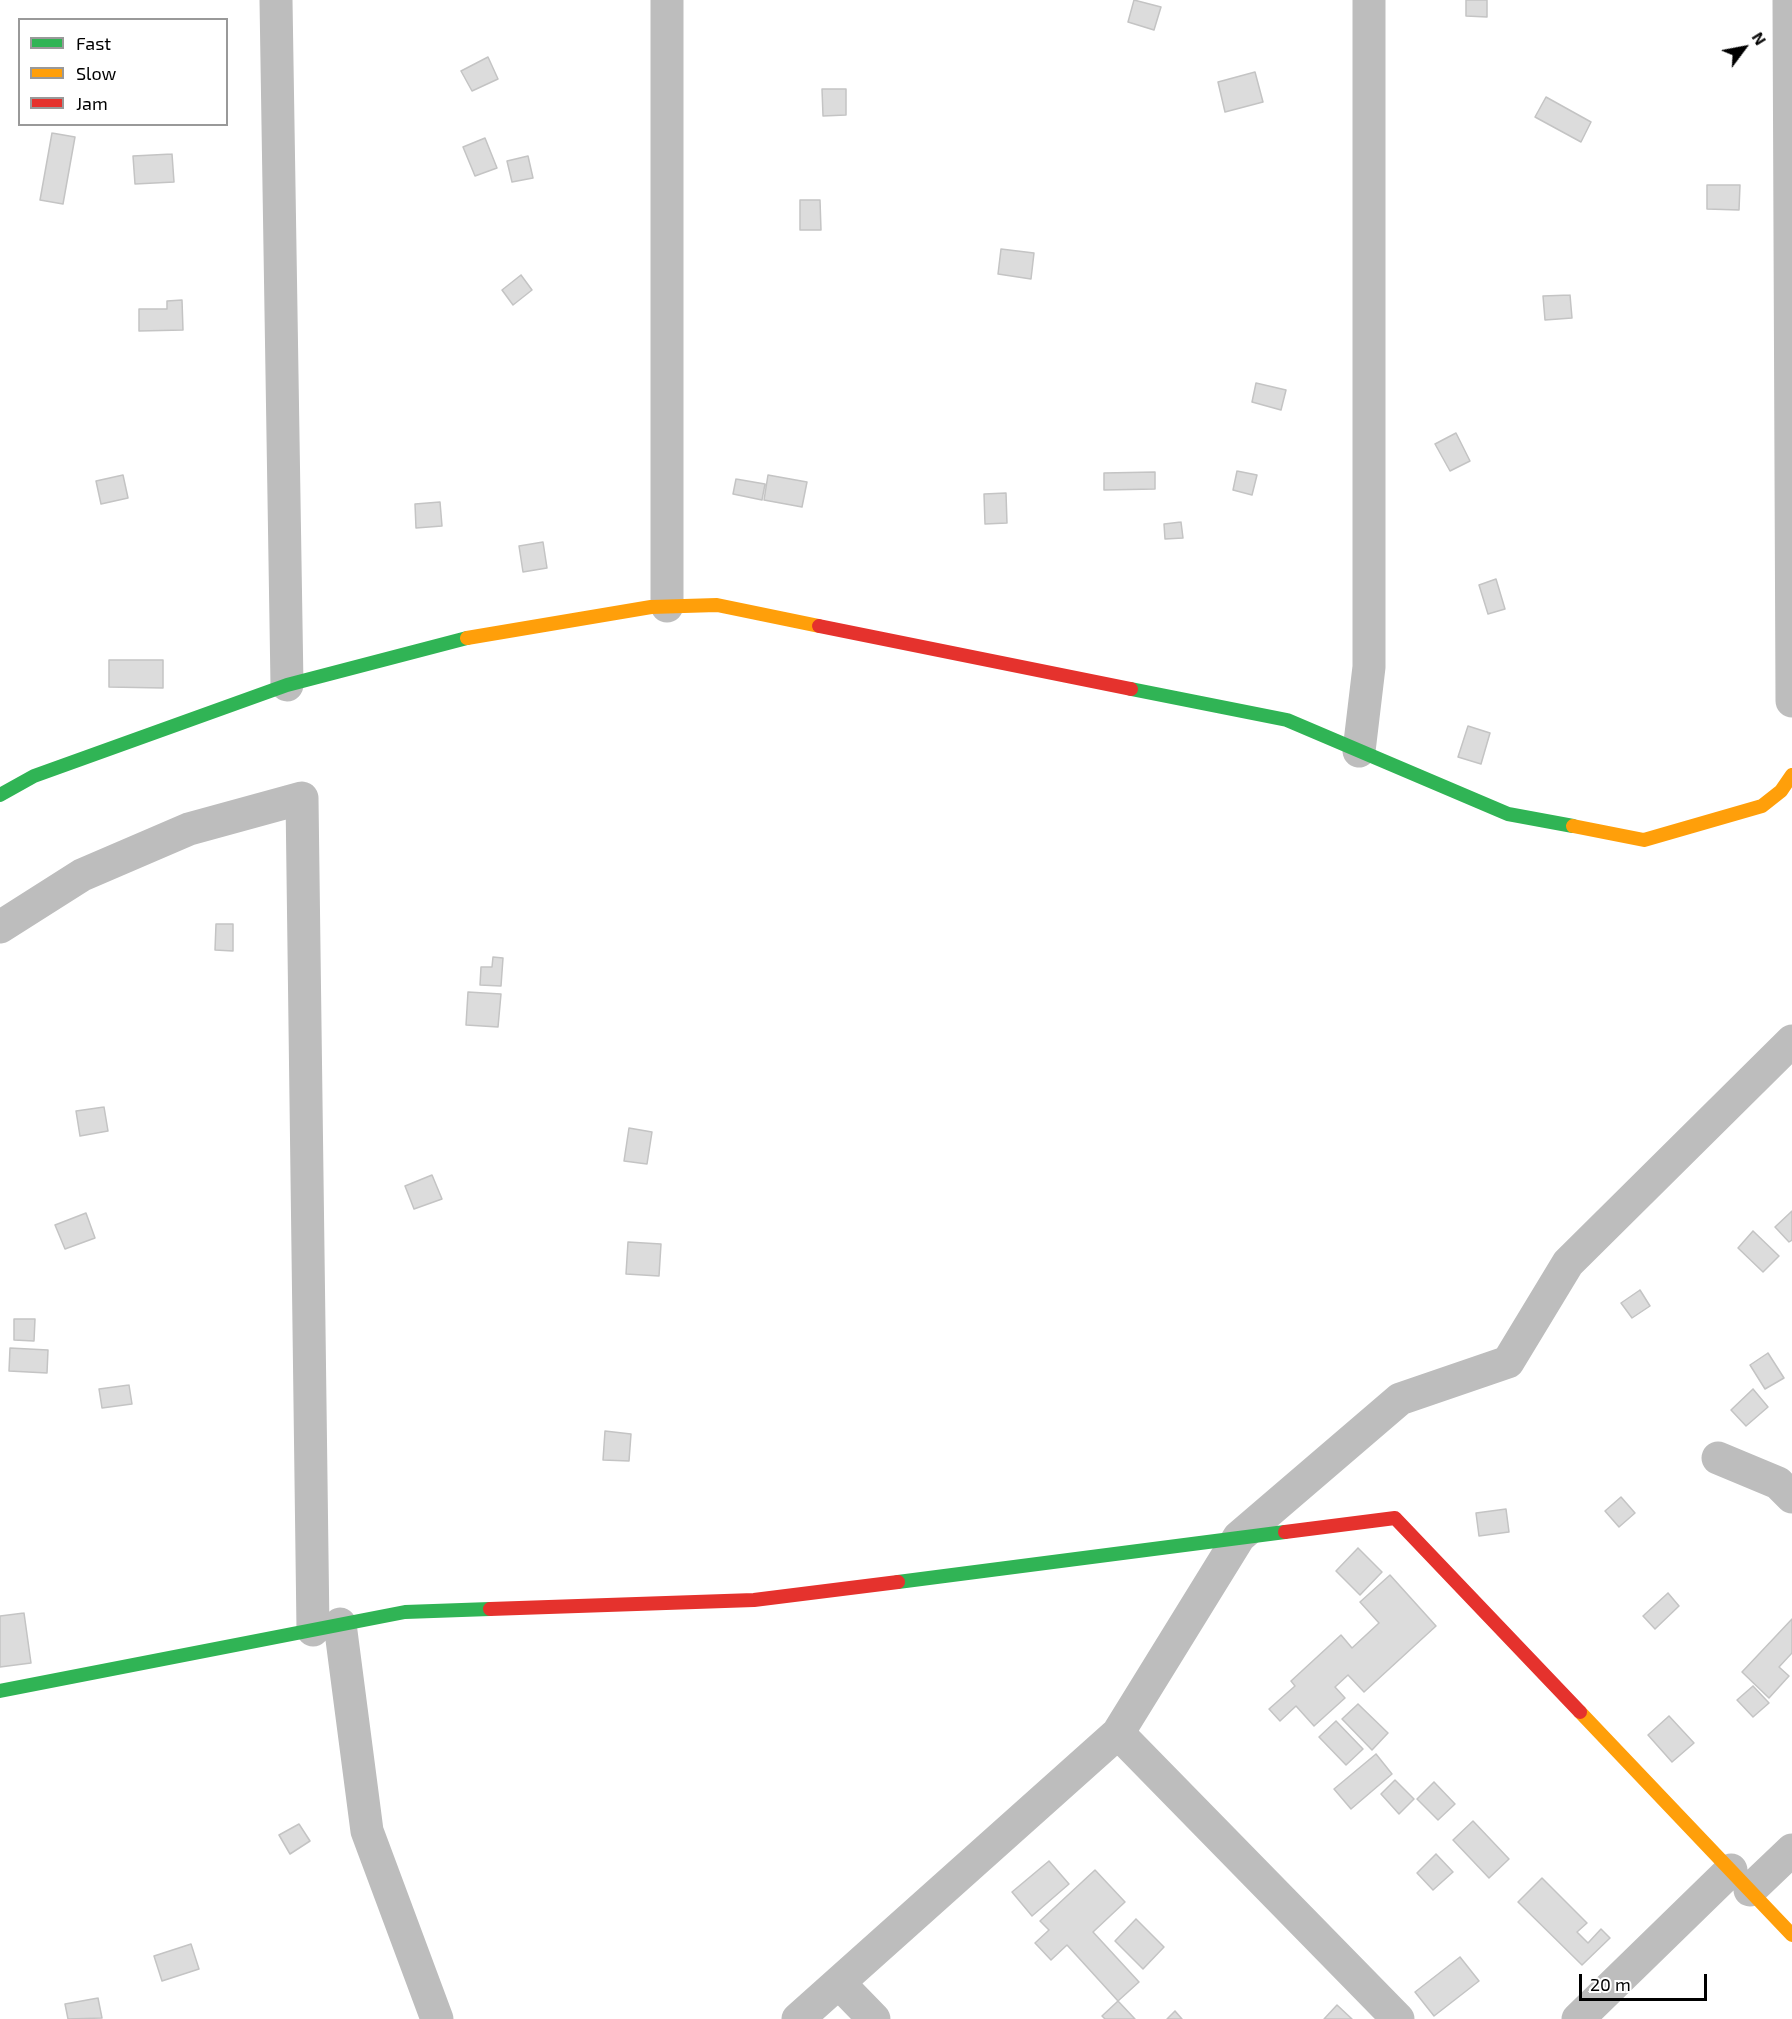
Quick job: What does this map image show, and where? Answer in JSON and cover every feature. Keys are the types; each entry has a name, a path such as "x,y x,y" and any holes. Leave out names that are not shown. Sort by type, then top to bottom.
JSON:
{"street":[{"path":"276,0 287,685"},
{"path":"667,0 667,606"},
{"path":"1359,751 1369,667 1369,0"},
{"path":"1789,0 1792,701"},
{"path":"0,795 34,776 287,685 446,642 667,606 717,605 1287,720 1508,814 1644,840 1762,807 1781,791 1792,775"},
{"path":"0,927 82,875 189,829 302,798 326,1627 367,1831 438,2019"},
{"path":"798,2019 1118,1733 1239,1537 1400,1399 1508,1362 1568,1263 1792,1041"},
{"path":"1718,1458 1778,1483 1792,1497"},
{"path":"0,1691 405,1612 754,1600 1395,1518 1792,1935"},
{"path":"1118,1733 1398,2019"},
{"path":"1578,2019 1740,1880 1792,1851"},
{"path":"839,1983 874,2019"}],"building":[{"path":"1134,0 1161,7 1154,30 1128,22"},
{"path":"1466,0 1487,0 1487,17 1466,16"},
{"path":"488,57 498,79 472,91 461,71"},
{"path":"1255,72 1263,102 1225,112 1218,82"},
{"path":"822,89 846,89 846,115 823,116"},
{"path":"1546,97 1591,122 1581,142 1535,117"},
{"path":"52,133 75,137 63,204 40,200"},
{"path":"485,138 497,168 475,176 463,147"},
{"path":"172,154 174,182 135,184 133,156"},
{"path":"528,156 533,178 512,182 507,161"},
{"path":"1707,185 1740,185 1739,210 1707,209"},
{"path":"800,200 820,200 821,230 800,230"},
{"path":"1001,249 1034,253 1031,279 998,274"},
{"path":"521,275 532,290 513,305 502,290"},
{"path":"1570,295 1572,318 1545,320 1543,296"},
{"path":"182,300 183,330 139,331 139,309 167,309 167,301"},
{"path":"1256,383 1286,390 1281,410 1252,402"},
{"path":"1456,433 1470,461 1450,471 1435,444"},
{"path":"1237,471 1257,475 1252,495 1233,490"},
{"path":"1155,472 1155,489 1104,490 1104,473"},
{"path":"123,475 128,498 101,504 96,481"},
{"path":"768,475 807,482 802,507 764,500"},
{"path":"736,479 765,484 762,500 733,494"},
{"path":"1006,493 1007,523 985,524 984,494"},
{"path":"440,502 442,526 416,528 415,504"},
{"path":"1181,522 1183,538 1165,539 1164,524"},
{"path":"543,542 547,568 523,572 519,546"},
{"path":"1496,579 1505,609 1488,614 1479,585"},
{"path":"109,660 163,660 163,688 109,687"},
{"path":"1468,726 1490,733 1481,764 1458,757"},
{"path":"216,924 233,924 233,951 215,950"},
{"path":"493,957 503,958 501,986 480,985 481,967 492,967"},
{"path":"468,992 501,994 498,1027 466,1025"},
{"path":"104,1107 108,1131 80,1136 76,1111"},
{"path":"629,1128 652,1132 647,1164 624,1161"},
{"path":"432,1175 442,1199 414,1209 405,1186"},
{"path":"1792,1211 1792,1240 1789,1242 1775,1227"},
{"path":"86,1213 95,1238 65,1249 55,1225"},
{"path":"1753,1231 1779,1256 1763,1272 1738,1248"},
{"path":"628,1242 661,1244 659,1276 626,1274"},
{"path":"1640,1290 1650,1306 1632,1318 1621,1303"},
{"path":"14,1319 35,1319 34,1341 14,1340"},
{"path":"10,1348 48,1350 47,1373 9,1371"},
{"path":"1768,1353 1784,1378 1765,1389 1750,1365"},
{"path":"129,1385 132,1404 102,1408 99,1389"},
{"path":"1753,1389 1768,1407 1746,1426 1731,1410"},
{"path":"605,1431 631,1434 629,1461 603,1460"},
{"path":"1621,1497 1635,1513 1619,1527 1605,1511"},
{"path":"1506,1509 1509,1532 1479,1536 1476,1513"},
{"path":"1358,1548 1382,1572 1360,1595 1336,1571"},
{"path":"1390,1575 1436,1626 1364,1692 1348,1675 1335,1687 1345,1698 1314,1726 1296,1706 1280,1721 1269,1709 1295,1686 1291,1681 1341,1635 1352,1648 1379,1623 1360,1602"},
{"path":"1668,1593 1679,1606 1655,1629 1643,1616"},
{"path":"24,1613 31,1663 0,1667 0,1616"},
{"path":"1792,1619 1792,1653 1779,1667 1789,1676 1769,1698 1742,1672"},
{"path":"1753,1686 1769,1703 1753,1717 1737,1700"},
{"path":"1358,1704 1388,1733 1372,1750 1342,1719"},
{"path":"1669,1716 1694,1743 1672,1762 1648,1735"},
{"path":"1336,1721 1363,1749 1346,1765 1319,1737"},
{"path":"1376,1754 1392,1774 1351,1809 1334,1789"},
{"path":"1395,1780 1414,1799 1399,1814 1381,1794"},
{"path":"1434,1782 1455,1804 1438,1820 1417,1799"},
{"path":"1473,1821 1509,1859 1489,1878 1453,1840"},
{"path":"299,1824 310,1841 290,1854 279,1835"},
{"path":"1436,1854 1453,1872 1433,1890 1417,1873"},
{"path":"1049,1861 1069,1884 1032,1916 1012,1892"},
{"path":"1095,1870 1125,1902 1093,1932 1139,1982 1118,2001 1067,1945 1051,1960 1035,1943 1049,1930 1040,1921"},
{"path":"1542,1878 1587,1923 1577,1932 1588,1943 1601,1929 1610,1938 1582,1965 1518,1902"},
{"path":"1136,1919 1164,1947 1143,1969 1115,1941"},
{"path":"191,1944 199,1969 162,1981 154,1956"},
{"path":"1460,1957 1479,1981 1434,2016 1415,1992"},
{"path":"98,1998 102,2018 68,2019 65,2004"},
{"path":"1118,2001 1135,2019 1105,2019 1102,2016"},
{"path":"1337,2005 1352,2019 1324,2019"},
{"path":"1175,2011 1182,2019 1167,2019"}],"traffic: fast":[{"path":"0,795 34,776 287,685 467,638"},
{"path":"1131,689 1287,720 1508,814 1573,826"},
{"path":"898,1582 1285,1532"},
{"path":"0,1691 405,1612 490,1609"}],"traffic: slow":[{"path":"467,638 651,607 717,605 819,626"},
{"path":"1573,826 1644,840 1762,806 1781,791 1792,775"},
{"path":"1580,1712 1792,1935"}],"traffic: jam":[{"path":"819,626 1131,689"},
{"path":"1285,1532 1395,1518 1580,1712"},
{"path":"490,1609 754,1600 898,1582"}]}
